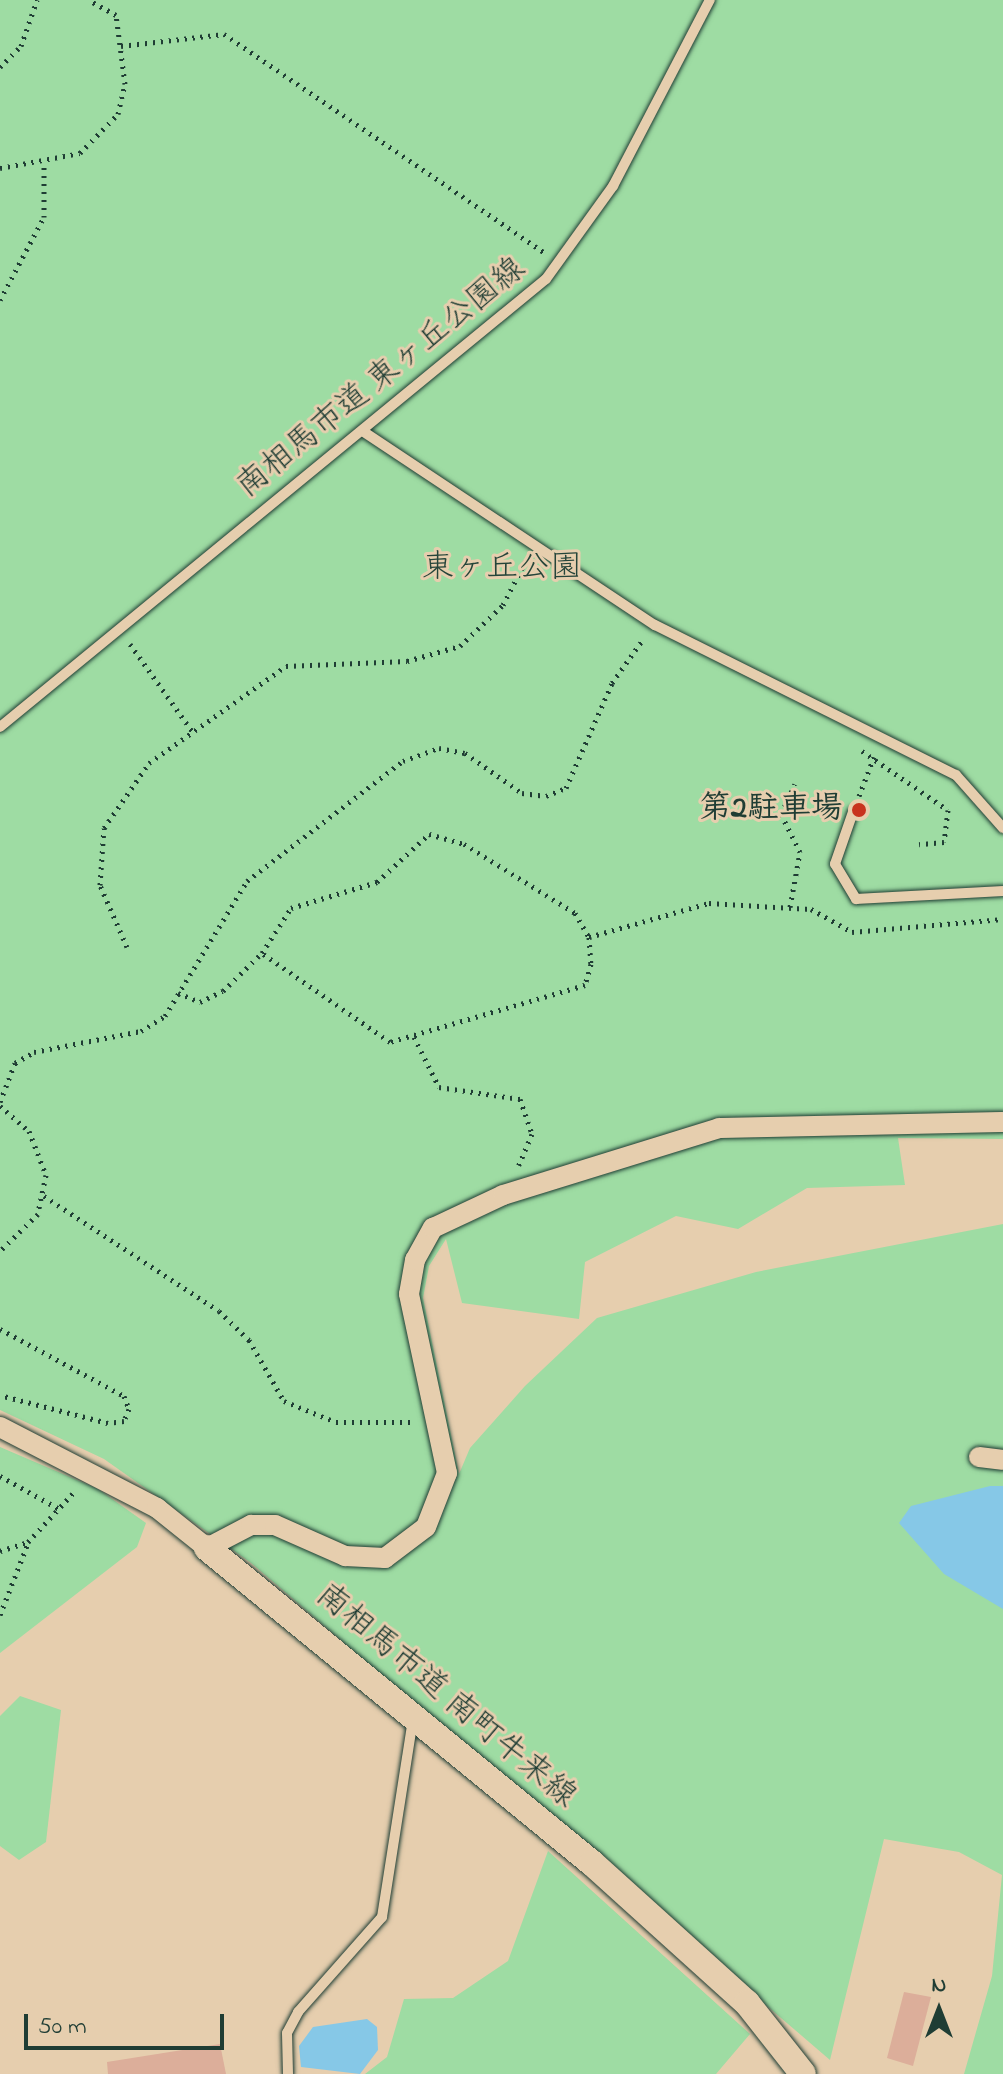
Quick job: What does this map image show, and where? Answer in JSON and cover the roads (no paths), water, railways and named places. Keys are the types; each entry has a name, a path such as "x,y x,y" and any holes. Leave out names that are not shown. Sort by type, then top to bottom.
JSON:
{"street":[{"path":"207,1548 251,1525 275,1525 345,1556 385,1558 426,1527 438,1507 447,1473 438,1419 409,1294 415,1260 433,1228 511,1192 719,1128 1003,1122"},
{"name":"南相馬市道 南町牛来線","path":"0,1427 89,1469 207,1548 414,1716 747,2003 803,2074"},
{"path":"979,1457 1003,1460"}],"lane":[{"name":"南相馬市道 東ヶ丘公園線","path":"0,727 114,630 364,432 562,263 613,186 710,0"},
{"path":"364,432 655,625 956,775 1003,828"},
{"path":"853,812 835,864 856,899 1003,891"},
{"path":"288,2074 287,2033 298,2012 382,1917 414,1716"}],"water":[{"path":"990,1486 1003,1486 1003,1609 944,1574 899,1523 911,1506"},
{"path":"367,2019 377,2027 378,2050 360,2074 301,2067 299,2046 313,2027"}],"place":[{"name":"第2駐車場","path":"859,810"}],"park label":[{"name":"東ヶ丘公園","path":"502,569"}]}
